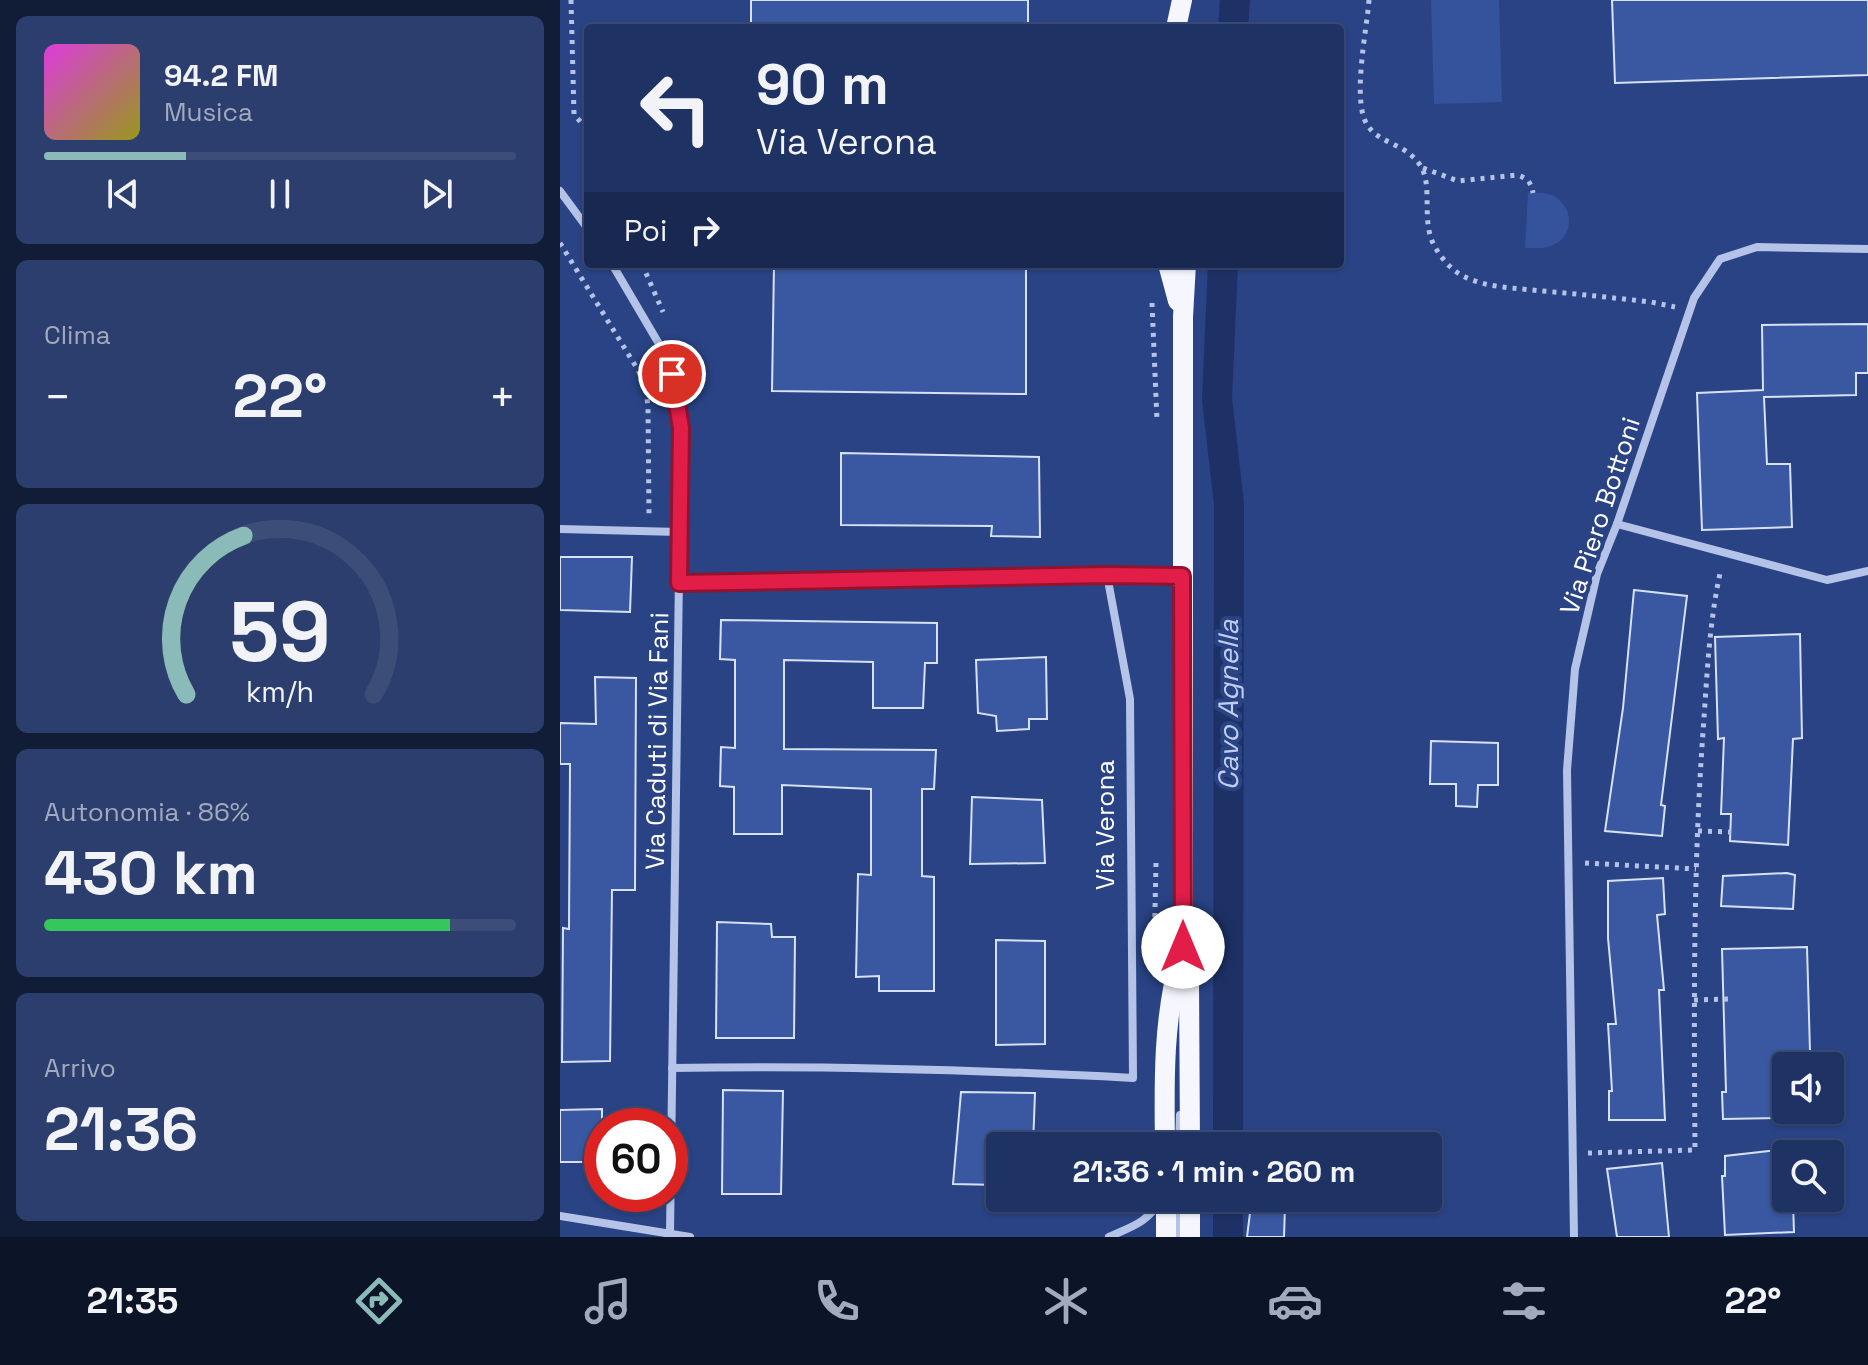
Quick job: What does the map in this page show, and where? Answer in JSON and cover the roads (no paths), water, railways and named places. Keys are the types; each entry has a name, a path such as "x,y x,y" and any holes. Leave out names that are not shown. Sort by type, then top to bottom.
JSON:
{"main road":[{"path":"1177,24 1182,0"},
{"path":"1182,0 1185,24"},
{"path":"1169,268 1183,317"},
{"path":"1186,268 1183,317 1183,947 1189,979 1190,1132"},
{"path":"1165,1132 1165,1055 1183,947"},
{"path":"1165,1212 1166,1237"},
{"path":"1190,1212 1190,1237"}],"street":[{"path":"560,191 584,224"},
{"name":"Via Piero Bottoni","path":"1574,1237 1567,770 1575,669 1597,574 1617,524 1689,310 1720,259 1757,247 1868,249"},
{"name":"Via Caduti di Via Fani","path":"614,268 662,349 672,374 681,428 670,1234"},
{"path":"1617,524 1827,580 1868,571"},
{"path":"560,529 679,532"},
{"name":"Via Verona","path":"672,1068 963,1069 1133,1078 1130,699 1107,575"},
{"path":"679,583 1182,576"},
{"path":"1180,1132 1183,1086 1190,1056"},
{"path":"1109,1237 1137,1227 1154,1212"},
{"path":"1178,1212 1178,1237"},
{"path":"560,1216 690,1237"}],"waterway":[{"name":"Cavo Agnella","path":"1233,24 1235,0"},
{"name":"Cavo Agnella","path":"1223,268 1217,399 1229,504 1228,1132"},
{"name":"Cavo Agnella","path":"1228,1212 1228,1237"}]}
